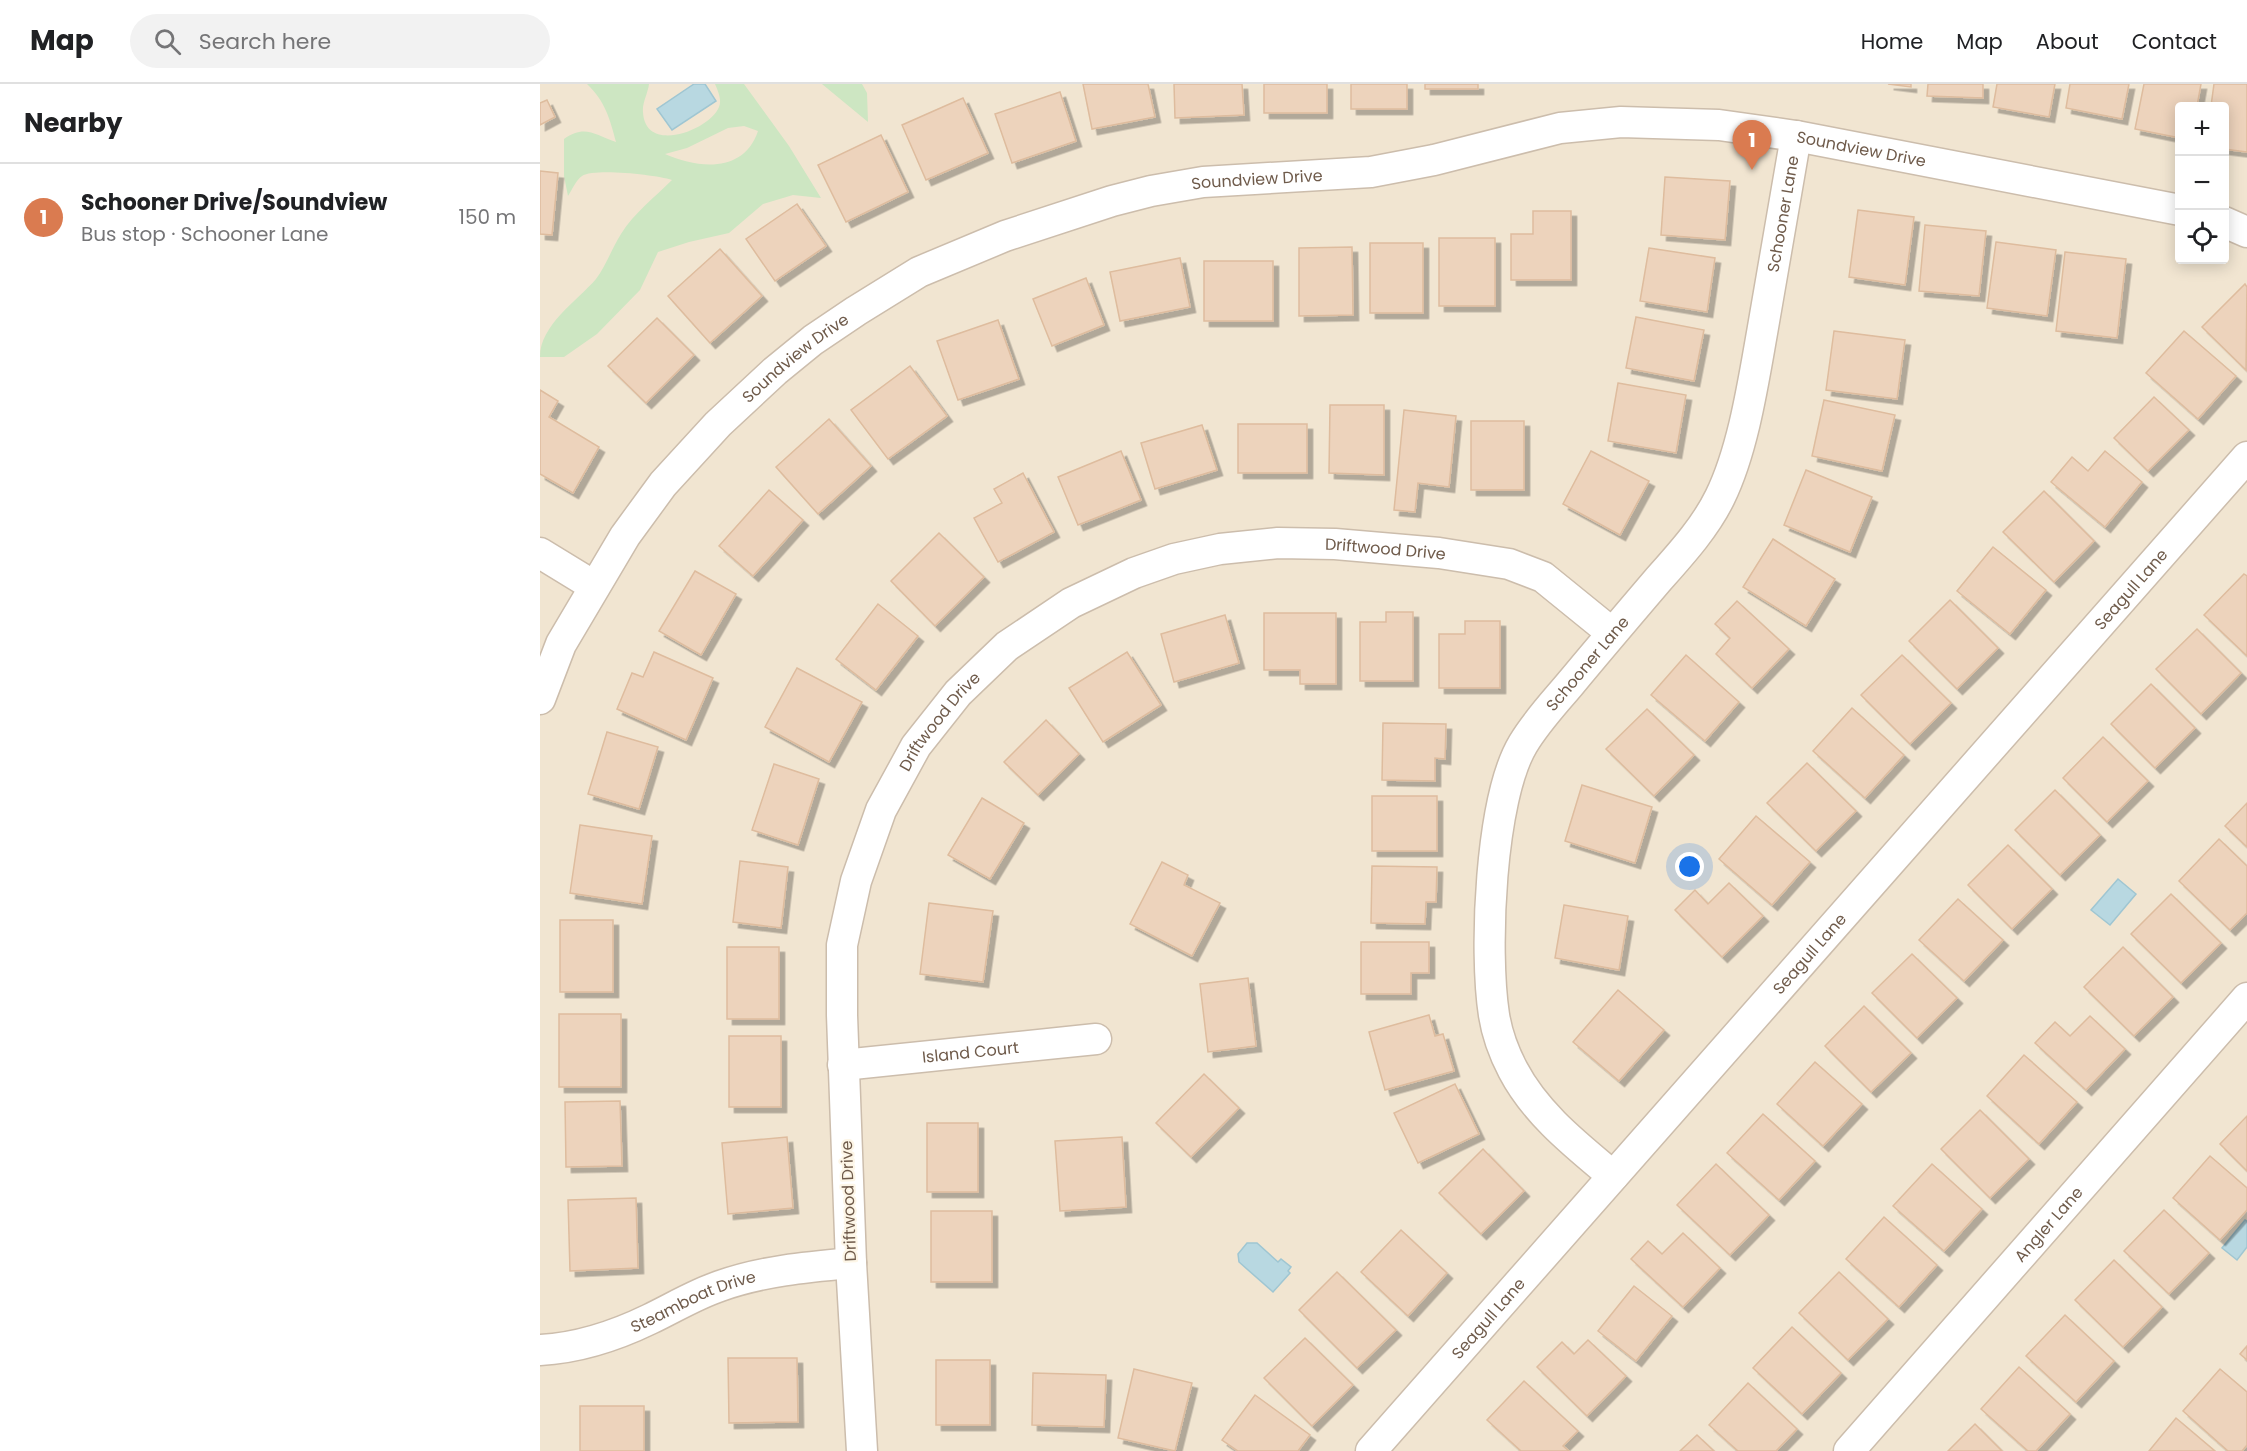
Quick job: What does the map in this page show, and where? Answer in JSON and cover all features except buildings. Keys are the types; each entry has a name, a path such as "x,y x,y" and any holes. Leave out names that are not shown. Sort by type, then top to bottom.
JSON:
{"street":[{"name":"Soundview Drive","path":"540,699 561,644 625,536 663,484 718,424 775,371 813,340 897,284 943,261 1005,236 1112,201 1151,191 1203,182 1371,172 1434,160 1560,128 1622,122 1719,125 1796,136 2175,209"},
{"name":"Schooner Lane","path":"1613,1176 1548,1118 1531,1098 1513,1070 1500,1038 1495,1018 1489,930 1499,826 1508,782 1522,745 1612,633 1682,554 1708,518 1728,479 1755,370 1796,136"},
{"path":"2229,224 2247,232"},
{"name":"Seagull Lane","path":"1371,1451 2247,457"},
{"name":"Driftwood Drive","path":"862,1451 843,1065 842,945 856,881 881,810 916,746 958,693 1007,646 1071,603 1134,573 1174,559 1220,549 1255,545 1335,544 1483,558 1528,569 1556,586 1612,633"},
{"path":"540,553 594,586"},
{"name":"Angler Lane","path":"1849,1451 2247,998"},
{"name":"Island Court","path":"843,1065 1096,1039"},
{"name":"Steamboat Drive","path":"540,1350 582,1344 613,1336 719,1286 751,1277 800,1268 851,1263"}],"shaded area":[{"path":"540,84 2247,84 2247,1451 540,1451"}],"green space":[{"path":"587,84 649,84 643,109 646,125 654,133 666,135 692,130 713,116 720,101 715,84 744,84 789,146 821,198 793,195 763,204 729,233 658,252 640,290 597,334 564,357 540,357 546,334 553,324 596,279 632,219 672,180 626,173 589,174 580,178 568,196 564,176 564,139 578,132 590,132 616,142 606,111","holes":["744,126 758,131 751,145 742,154 731,161 719,164 692,163 665,154 687,148 728,128"]},
{"path":"822,84 862,84 867,93 868,122"}],"water":[{"path":"694,84 705,84 716,101 672,130 657,109"},
{"path":"2118,879 2136,894 2110,925 2091,910"},
{"path":"2245,1220 2247,1221 2247,1247 2237,1260 2222,1248"},
{"path":"1247,1243 1257,1243 1278,1262 1281,1259 1291,1267 1288,1271 1290,1273 1273,1292 1239,1262 1238,1254"}],"place":[{"name":"Schooner Drive/Soundview","path":"1752,170"}]}
